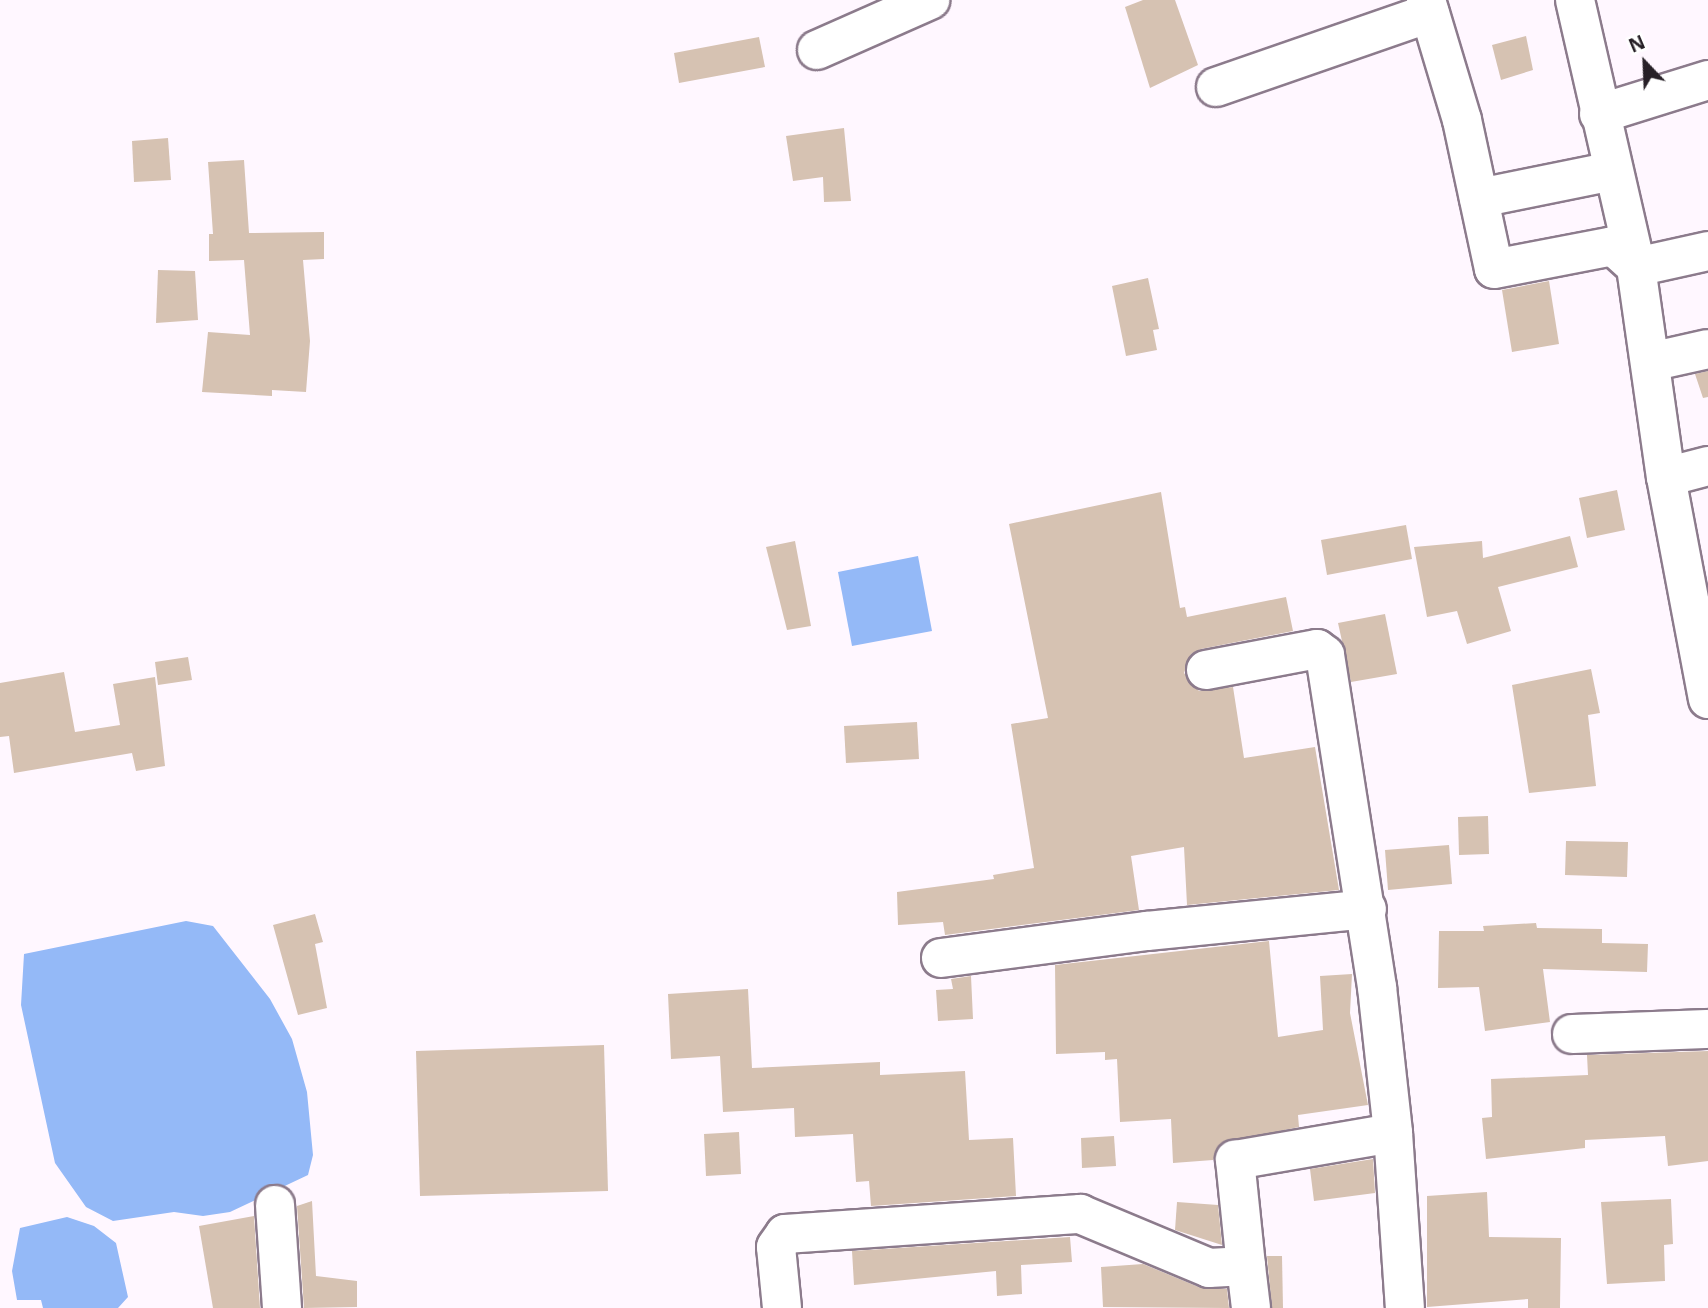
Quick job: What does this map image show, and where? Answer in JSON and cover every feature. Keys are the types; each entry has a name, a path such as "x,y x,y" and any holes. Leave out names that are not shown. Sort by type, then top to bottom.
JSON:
{"street":[{"path":"817,50 930,0"},
{"path":"1575,0 1636,267 1667,477 1708,699"},
{"path":"1216,87 1428,7 1462,120 1494,269 1614,246 1636,267"},
{"path":"1599,114 1708,80"},
{"path":"1479,198 1613,171"},
{"path":"1636,267 1708,251"},
{"path":"1650,362 1708,349"},
{"path":"1667,477 1708,466"},
{"path":"1206,670 1317,649 1325,655 1367,909 1394,1133 1405,1308"},
{"path":"941,958 1147,931 1367,909"},
{"path":"1572,1034 1708,1029"},
{"path":"1251,1308 1235,1160 1394,1133"},
{"path":"275,1205 282,1308"},
{"path":"782,1308 776,1247 785,1234 1080,1214 1209,1268 1246,1266"}],"water":[{"path":"918,556 932,631 852,646 838,572"},
{"path":"186,921 213,926 270,999 292,1039 307,1092 313,1155 308,1175 230,1212 203,1216 174,1212 113,1221 86,1207 55,1163 21,1005 24,954"},
{"path":"67,1217 94,1226 116,1243 128,1297 118,1308 43,1308 41,1300 17,1300 12,1271 20,1228"}],"building":[{"path":"1143,0 1175,0 1198,65 1150,88 1125,7"},
{"path":"1526,36 1533,70 1501,80 1492,45"},
{"path":"759,37 765,67 679,83 674,53"},
{"path":"844,128 851,201 824,202 823,177 793,181 786,136"},
{"path":"168,138 171,180 134,182 132,141"},
{"path":"244,160 249,233 324,232 324,259 303,260 310,341 306,392 272,390 272,396 202,392 208,332 250,335 244,260 209,261 209,234 213,234 208,162"},
{"path":"158,270 195,271 198,320 156,323"},
{"path":"1148,278 1159,329 1153,330 1157,350 1126,356 1112,286"},
{"path":"1549,281 1559,344 1512,352 1502,290"},
{"path":"1708,371 1708,397 1703,398 1695,374"},
{"path":"1617,490 1625,530 1587,538 1579,498"},
{"path":"1161,492 1180,608 1185,607 1187,617 1286,597 1293,631 1201,649 1191,654 1184,673 1199,691 1233,687 1244,758 1315,747 1339,890 1187,905 1184,847 1131,856 1139,910 945,935 943,922 898,925 897,892 994,879 993,875 1034,868 1011,724 1048,718 1009,524"},
{"path":"1406,525 1412,559 1327,575 1321,540"},
{"path":"1570,536 1578,567 1498,587 1511,631 1467,644 1457,611 1427,617 1414,547 1482,541 1483,558"},
{"path":"795,541 811,626 787,630 766,547"},
{"path":"1385,614 1397,674 1351,682 1338,623"},
{"path":"188,657 192,680 158,685 155,662"},
{"path":"1591,669 1600,713 1588,715 1596,786 1529,793 1512,685"},
{"path":"64,672 75,732 120,725 113,684 155,677 165,766 136,771 132,753 14,773 9,736 0,737 0,683"},
{"path":"917,722 919,759 846,763 844,726"},
{"path":"1488,816 1489,854 1459,855 1458,817"},
{"path":"1566,841 1628,842 1627,877 1565,875"},
{"path":"1449,845 1452,884 1388,890 1385,850"},
{"path":"315,914 323,942 315,944 327,1008 298,1015 273,925"},
{"path":"1536,923 1537,928 1602,929 1602,943 1648,944 1647,972 1543,969 1550,1022 1485,1031 1479,987 1438,988 1439,931 1484,931 1483,926"},
{"path":"1269,941 1278,1037 1323,1030 1320,976 1352,974 1350,1013 1368,1105 1298,1115 1299,1127 1222,1143 1213,1160 1173,1163 1171,1119 1120,1122 1117,1059 1105,1060 1105,1052 1056,1054 1055,965"},
{"path":"971,976 973,1019 938,1021 936,990 953,989 951,979"},
{"path":"748,989 752,1068 880,1062 880,1075 965,1071 969,1140 1013,1138 1016,1196 871,1206 869,1181 856,1182 853,1134 795,1137 794,1108 723,1112 720,1056 671,1059 668,994"},
{"path":"604,1045 608,1191 420,1196 416,1051"},
{"path":"1708,1051 1708,1161 1668,1166 1665,1136 1585,1140 1585,1148 1486,1159 1482,1118 1492,1117 1491,1079 1588,1075 1587,1055"},
{"path":"739,1132 741,1174 706,1176 704,1134"},
{"path":"1114,1136 1116,1166 1082,1168 1081,1138"},
{"path":"1373,1159 1375,1193 1314,1201 1310,1169"},
{"path":"1487,1192 1489,1237 1561,1238 1560,1308 1528,1308 1528,1299 1427,1307 1427,1196"},
{"path":"1671,1199 1673,1244 1664,1245 1665,1281 1607,1284 1601,1202"},
{"path":"312,1201 316,1276 357,1281 357,1307 304,1308 297,1206"},
{"path":"1177,1202 1218,1205 1222,1245 1175,1230"},
{"path":"254,1216 260,1308 213,1308 199,1226"},
{"path":"1070,1237 1072,1262 1021,1265 1022,1294 997,1296 996,1271 854,1285 852,1251"},
{"path":"1267,1256 1282,1256 1283,1308 1272,1308"},
{"path":"1143,1264 1201,1288 1227,1289 1229,1308 1103,1307 1101,1267"}]}
